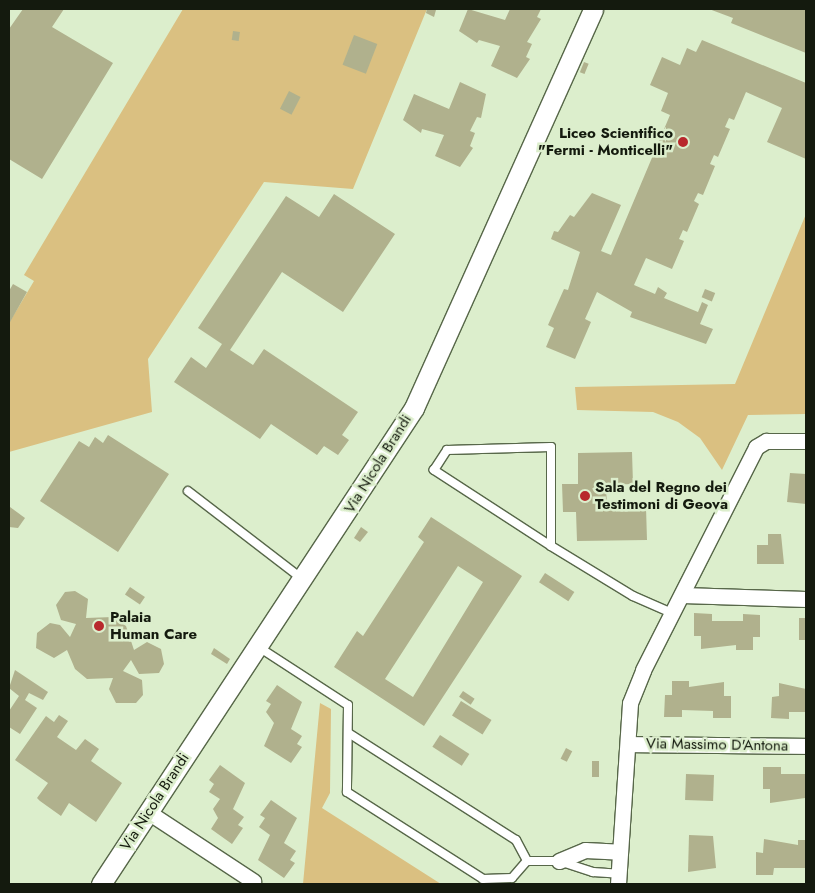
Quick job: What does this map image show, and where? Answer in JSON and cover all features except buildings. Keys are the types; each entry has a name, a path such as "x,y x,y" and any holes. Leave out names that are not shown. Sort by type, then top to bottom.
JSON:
{"street":[{"name":"Via Nicola Brandi","path":"100,884 303,579 434,369 594,9"},
{"name":"Via Massimo D'Antona","path":"619,879 630,703 672,613 756,447 766,440 806,441"},
{"path":"682,595 806,599"},
{"name":"Via Massimo D'Antona","path":"628,744 806,746"},
{"path":"148,812 253,881"},
{"path":"559,861 585,850 620,852"}],"lane":[{"path":"551,546 551,448 447,450 434,470 551,546 633,596 672,613"},
{"path":"188,490 303,579"},
{"path":"257,646 348,705 350,734 347,792 483,879 512,878 527,862 559,861 619,879"},
{"path":"350,734 516,840 527,862"}],"shaded area":[{"path":"183,9 427,9 353,189 264,182 148,359 152,412 9,452 9,323 34,281 24,275"},
{"path":"806,214 806,414 748,415 722,470 700,438 678,422 653,412 577,410 575,387 735,384"},
{"path":"320,703 331,709 330,793 322,808 441,884 303,884"}],"place":[{"name":"Liceo Scientifico \"Fermi - Monticelli\"","path":"683,142"},
{"name":"Sala del Regno dei Testimoni di Geova","path":"585,496"},
{"name":"Palaia Human Care","path":"99,626"}]}
